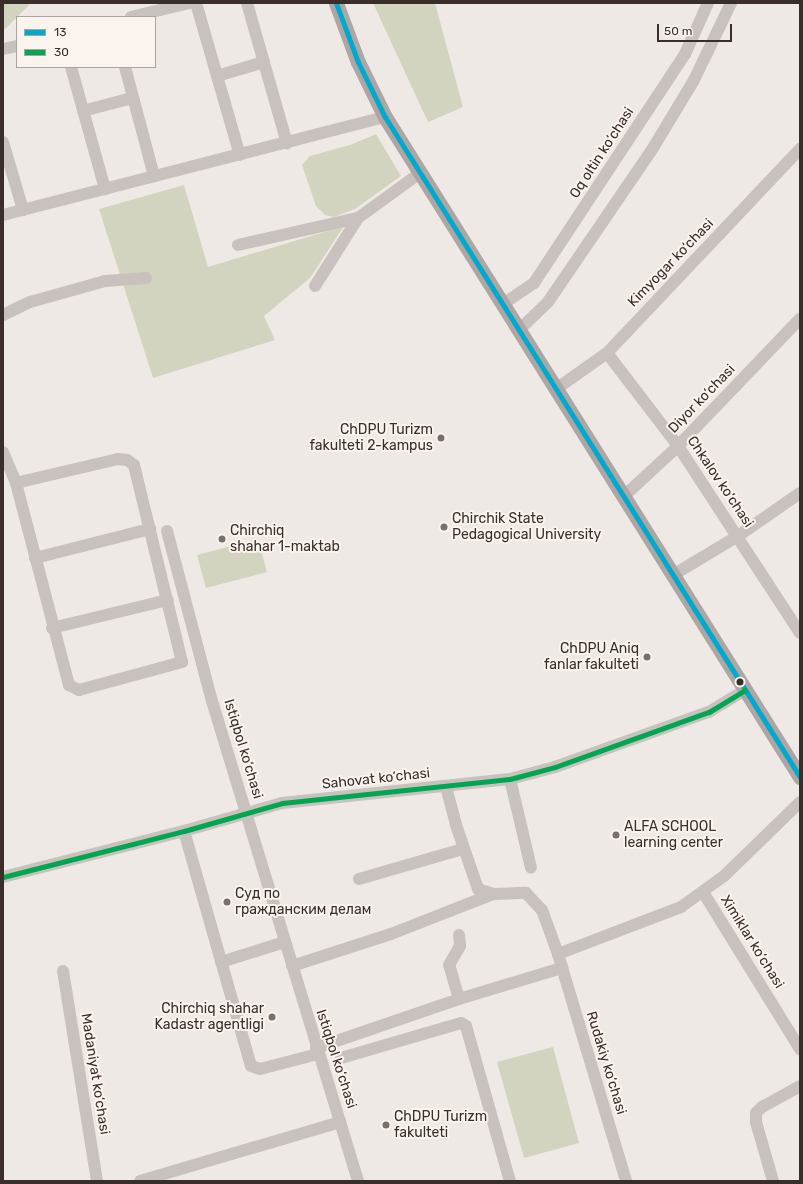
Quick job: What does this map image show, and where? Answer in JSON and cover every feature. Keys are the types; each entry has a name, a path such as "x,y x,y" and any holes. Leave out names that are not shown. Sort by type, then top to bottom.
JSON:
{"main road":[{"path":"336,3 358,62 385,117 745,690 796,760 800,777"}],"street":[{"path":"135,16 189,3"},
{"path":"196,3 240,155"},
{"path":"248,3 287,143"},
{"name":"Oq oltin ko‘chasi","path":"503,304 534,283 685,54 708,3"},
{"path":"519,330 548,302 653,148 694,80 731,3"},
{"path":"3,49 16,46"},
{"path":"217,76 264,62"},
{"path":"71,68 105,189"},
{"path":"125,68 154,176"},
{"path":"83,111 132,98"},
{"path":"3,215 385,117"},
{"path":"3,142 23,210"},
{"name":"Kimyogar ko‘chasi","path":"556,389 607,352 800,149"},
{"path":"315,286 358,218 420,173"},
{"path":"238,245 358,218"},
{"path":"3,315 30,302 105,281 146,278"},
{"name":"Diyor ko‘chasi","path":"623,496 678,446 800,319"},
{"name":"Chkalov ko‘chasi","path":"607,352 678,446 800,633"},
{"path":"3,452 16,483 66,680 72,688 79,690 182,662 134,465 127,460 118,459 16,483"},
{"path":"673,575 798,499"},
{"path":"35,558 150,529"},
{"name":"Istiqbol ko‘chasi","path":"167,531 212,701 317,1051 341,1122 358,1181"},
{"path":"52,628 168,600"},
{"name":"Sahovat ko‘chasi","path":"3,877 184,831 246,811 282,803 446,787 510,779 554,767 709,712 745,690"},
{"path":"510,779 531,868"},
{"path":"446,787 463,849 475,885 482,892 493,894"},
{"path":"558,954 681,907 724,876 800,802"},
{"path":"184,831 251,1066 260,1069 317,1051 459,999 562,968"},
{"path":"359,879 463,849"},
{"name":"Ximiklar ko‘chasi","path":"703,892 800,1049"},
{"name":"Rudakiy ko‘chasi","path":"493,894 526,893 531,896 542,910 558,954 626,1181"},
{"path":"292,966 391,934 493,894"},
{"path":"459,935 460,946 449,965 459,999"},
{"path":"221,962 285,942"},
{"name":"Madaniyat ko‘chasi","path":"63,971 97,1181"},
{"path":"341,1058 461,1023 466,1026 510,1181"},
{"path":"773,1181 756,1122 756,1113 762,1107 800,1086"},
{"path":"140,1181 341,1122"}],"green space":[{"path":"3,3 31,3 18,16 16,16 16,18 3,31"},
{"path":"373,3 435,3 463,107 428,122"},
{"path":"376,134 401,176 355,209 334,217 325,215 316,206 302,165 310,156 350,145"},
{"path":"184,185 208,267 344,226 310,278 264,316 275,340 153,378 99,209"},
{"path":"258,539 267,572 206,588 197,555"},
{"path":"553,1047 579,1143 524,1158 497,1062"}],"transit line":[{"name":"13","path":"336,3 358,62 385,117 800,777"},
{"name":"30","path":"3,877 184,831 282,803 510,779 555,767 709,712 745,690"}],"place":[{"name":"ChDPU Turizm fakulteti 2-kampus","path":"441,438"},
{"name":"Chirchik State Pedagogical University","path":"444,527"},
{"name":"Chirchiq shahar 1-maktab","path":"222,539"},
{"name":"ChDPU Aniq fanlar fakulteti","path":"647,657"},
{"name":"ALFA SCHOOL learning center","path":"616,835"},
{"name":"Суд по гражданским делам","path":"227,902"},
{"name":"Chirchiq shahar Kadastr agentligi","path":"272,1017"},
{"name":"ChDPU Turizm fakulteti","path":"386,1125"}]}
